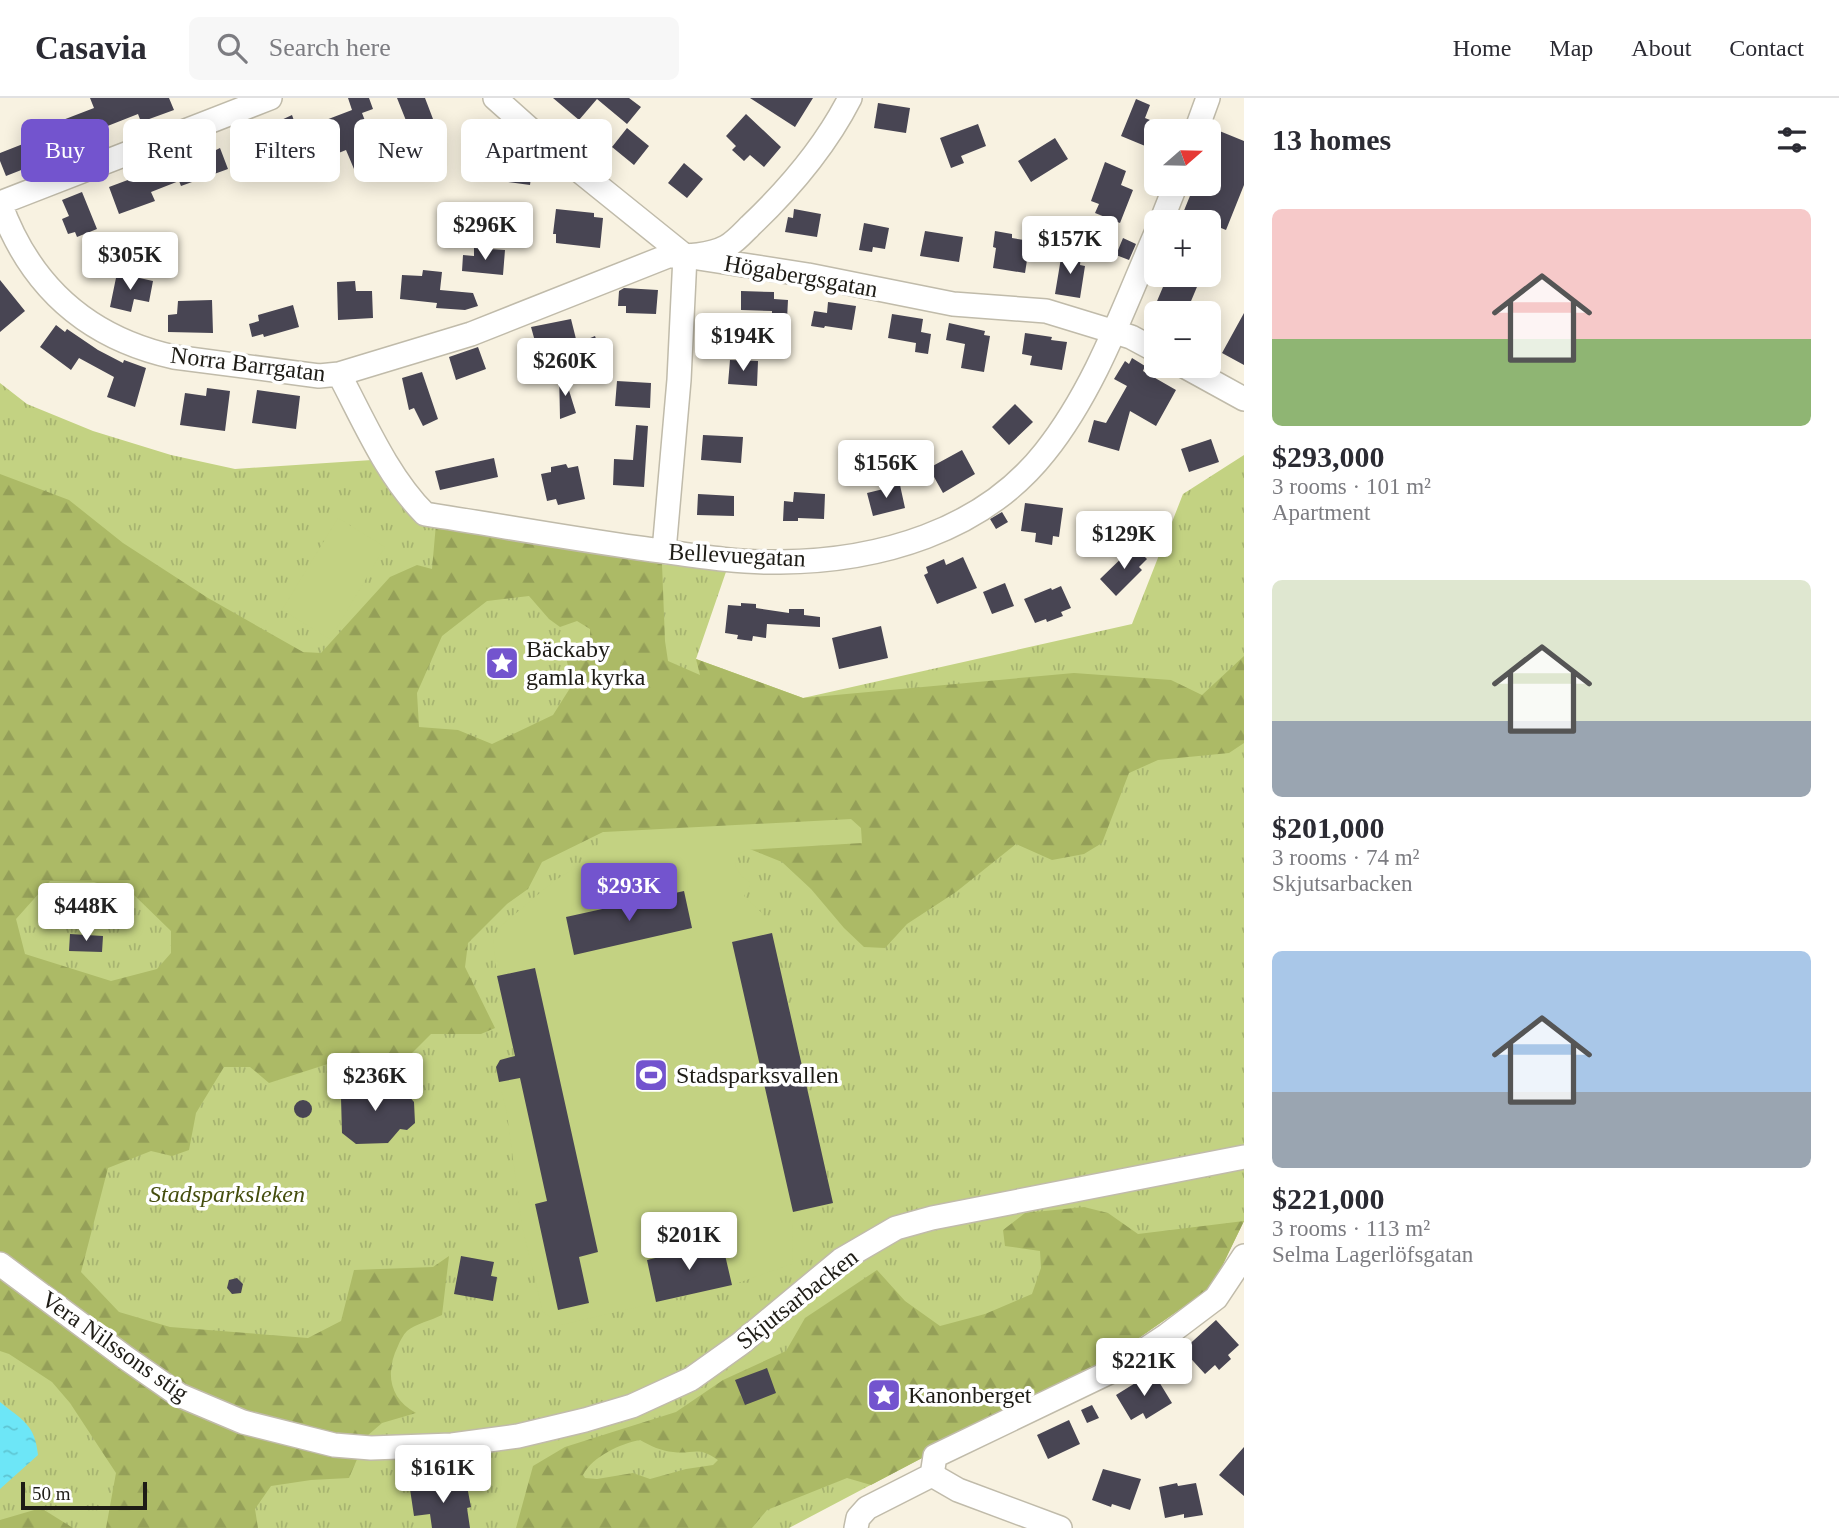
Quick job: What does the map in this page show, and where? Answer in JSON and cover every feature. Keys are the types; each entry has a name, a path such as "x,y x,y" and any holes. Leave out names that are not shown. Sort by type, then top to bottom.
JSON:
{"street":[{"path":"0,203 271,98"},
{"path":"495,98 551,148 685,256 679,380 664,551"},
{"name":"Norra Barrgatan","path":"0,203 19,246 38,276 76,314 114,338 174,357 319,376 339,374 471,334 668,256 716,251 729,246 762,215 804,168 840,118 850,98"},
{"path":"1200,119 1208,98"},
{"name":"Högabergsgatan","path":"685,256 808,275 953,304 1046,311 1131,337 1144,344"},
{"name":"Bellevuegatan","path":"339,374 389,467 410,500 425,514 724,559 780,562 839,558 872,553 956,524 991,503 1017,482 1043,455 1065,425 1113,331 1144,261"},
{"path":"1206,378 1244,399"},
{"name":"Skjutsarbacken","path":"524,1435 632,1406 691,1379 740,1344 841,1260 897,1228 932,1218 1244,1157"},
{"path":"932,1475 935,1456 1114,1370 1167,1335 1216,1298 1244,1256"},
{"name":"Vera Nilssons stig","path":"0,1264 180,1395 243,1422 322,1443 371,1448 452,1445 524,1435"},
{"path":"856,1525 867,1508 932,1475"},
{"path":"932,1475 958,1490 1060,1528"}],"green space":[{"name":"Stadsparksleken","path":"0,383 27,404 93,431 171,455 235,469 372,460 413,519 668,565 728,566 696,659 803,698 1132,624 1183,494 1244,455 1244,1221 1212,1287 1106,1361 789,1528 0,1528"},
{"path":"0,474 69,500 123,543 208,598 303,652 321,653 390,577 417,565 432,569 436,524 662,564 668,661 700,675 696,659 803,698 1074,673 1171,680 1202,695 1244,656 1244,743 1229,753 1158,760 1129,773 1102,843 1084,854 1052,860 1016,844 956,892 907,924 885,948 864,947 811,889 782,862 710,833 603,832 542,862 528,889 507,904 468,943 465,967 495,1028 481,1034 431,1034 398,1067 340,1060 269,1083 250,1067 224,1067 196,1113 189,1150 172,1156 151,1151 108,1168 81,1272 119,1312 170,1327 308,1338 341,1321 354,1270 433,1267 449,1256 442,1315 407,1331 392,1365 395,1393 416,1413 382,1423 367,1436 349,1478 271,1486 255,1509 258,1528 106,1528 116,1473 70,1403 52,1382 0,1351","holes":["529,596 549,619 560,627 577,621 590,629 590,643 566,657 572,685 553,715 492,744 458,730 419,727 417,693 442,636 487,601","50,881 94,882 134,895 171,931 171,953 157,969 111,981 25,954 16,919"]},
{"path":"338,518 385,547 330,639 282,610"},
{"name":"Stadsparksvallen","path":"851,819 861,828 862,843 746,850 739,854 735,865 741,876 751,883 744,896 762,913 772,933 833,1203 793,1213 792,1264 732,1285 561,1325 543,1312 522,1226 507,1114 496,1067 500,1060 515,1056 497,976 493,938 502,925 554,881 591,858 604,832"},
{"path":"1084,1207 1108,1213 1138,1234 1244,1221 1212,1287 1106,1361 871,1485 847,1478 767,1510 752,1528 516,1528 533,1466 565,1447 676,1412 723,1380 786,1351 805,1318 877,1270 905,1301 940,1326 985,1314 1032,1294 1041,1268 1040,1251 1005,1246 1003,1230 1025,1213","holes":["640,1440 656,1448 680,1453 700,1452 718,1460 713,1465 650,1479 633,1473 597,1479 585,1478 583,1475 593,1462 608,1452"]},
{"path":"41,1508 73,1528 0,1528 0,1520"}],"water":[{"path":"0,1402 30,1429 38,1455 0,1489"}],"building":[{"path":"90,98 169,98 174,110 149,119 140,119 138,114 109,125 109,119 65,119 94,108"},
{"path":"348,98 369,98 373,109 362,113 364,119 354,119 354,169 346,150 340,152 340,119 328,119 352,110"},
{"path":"397,98 425,98 433,119 405,119"},
{"path":"553,98 629,98 641,107 627,124 597,99 578,119"},
{"path":"750,98 813,98 795,127"},
{"path":"1136,99 1150,105 1145,118 1148,119 1144,119 1144,146 1121,136"},
{"path":"878,103 910,108 906,133 874,128"},
{"path":"746,114 781,147 764,167 750,155 744,161 732,150 736,146 726,136"},
{"path":"978,124 986,146 961,156 964,163 951,168 940,138"},
{"path":"627,128 649,146 634,165 612,147"},
{"path":"1222,132 1244,141 1244,185 1226,230 1221,228 1221,210 1184,210 1190,196 1222,196"},
{"path":"1055,138 1068,159 1031,182 1018,161"},
{"path":"21,145 21,170 6,176 0,153"},
{"path":"220,148 228,169 216,173 216,150"},
{"path":"1105,162 1126,171 1121,185 1133,190 1120,223 1095,213 1099,204 1091,201"},
{"path":"684,163 703,179 687,198 668,183"},
{"path":"123,182 176,182 151,192 155,201 119,214 109,187"},
{"path":"508,182 530,182 530,185"},
{"path":"82,192 97,229 77,237 75,232 68,234 62,219 69,216 62,200"},
{"path":"556,209 594,213 594,217 603,218 600,248 556,243 556,234 553,234"},
{"path":"794,209 821,214 817,237 785,232 788,217 793,218"},
{"path":"864,223 889,228 885,249 873,247 872,252 859,250"},
{"path":"925,231 963,237 959,262 920,256"},
{"path":"995,231 1030,241 1025,273 993,268"},
{"path":"1123,238 1136,244 1129,260 1116,255"},
{"path":"474,248 505,250 503,275 462,271 463,255 474,256"},
{"path":"1062,252 1081,255 1080,265 1085,266 1080,298 1055,294"},
{"path":"423,270 442,272 440,290 473,293 478,306 465,310 436,308 437,303 400,299 402,275 422,276"},
{"path":"117,273 153,281 149,302 134,299 131,312 110,307"},
{"path":"0,280 25,311 0,332"},
{"path":"355,281 356,291 372,291 373,318 338,320 337,282"},
{"path":"1163,287 1197,287 1191,301 1157,301"},
{"path":"624,288 658,290 656,314 626,313 626,306 618,306 619,291"},
{"path":"741,291 774,292 774,299 788,300 787,319 772,318 772,311 741,310"},
{"path":"212,300 213,333 168,332 168,315 177,314 178,301"},
{"path":"828,302 856,306 852,330 811,326 814,311 827,313"},
{"path":"293,305 299,327 264,337 263,334 252,337 249,324 259,321 258,315"},
{"path":"1244,313 1244,365 1222,353"},
{"path":"892,314 923,319 921,332 931,334 928,354 915,352 916,343 888,338"},
{"path":"571,319 577,343 538,352 531,327"},
{"path":"949,323 985,331 984,335 990,336 984,372 961,368 965,344 946,340"},
{"path":"56,325 123,363 124,360 146,368 135,407 107,397 114,377 79,358 71,370 40,347"},
{"path":"1025,333 1067,342 1062,370 1030,365 1032,356 1022,354"},
{"path":"595,336 601,353 588,358 581,342"},
{"path":"478,347 486,369 456,380 449,357"},
{"path":"1132,358 1144,365 1144,378 1155,378 1176,390 1156,426 1130,411 1119,451 1088,442 1094,420 1106,423 1127,386 1114,379 1125,361 1129,364"},
{"path":"730,360 758,361 757,386 728,384"},
{"path":"559,371 563,371 576,413 560,419"},
{"path":"422,372 438,419 423,426 414,408 409,410 402,378"},
{"path":"617,381 651,383 650,408 615,406"},
{"path":"207,388 230,391 225,431 180,425 185,393 206,396"},
{"path":"257,390 300,396 296,429 252,423"},
{"path":"1015,404 1033,422 1009,445 992,427"},
{"path":"636,425 648,426 644,487 613,485 614,459 633,460"},
{"path":"703,435 743,437 741,463 701,460"},
{"path":"1211,439 1219,462 1189,472 1181,449"},
{"path":"962,450 975,474 943,493 929,468"},
{"path":"494,458 498,477 440,490 435,471"},
{"path":"566,464 568,468 578,466 585,499 558,505 556,499 547,501 541,474 551,472 551,467"},
{"path":"900,485 905,508 873,516 867,493"},
{"path":"794,492 825,494 824,519 798,518 798,521 783,521 784,501 793,502"},
{"path":"698,494 734,496 734,516 697,515"},
{"path":"1025,503 1063,508 1059,537 1053,536 1052,545 1035,542 1036,533 1021,531"},
{"path":"1002,512 1008,522 996,529 990,519"},
{"path":"1134,546 1147,559 1139,567 1142,570 1116,596 1100,579"},
{"path":"963,557 977,588 937,604 924,575 928,573 926,567 944,559 946,565"},
{"path":"1005,583 1014,606 992,614 983,592"},
{"path":"1061,586 1071,608 1061,612 1063,616 1035,623 1024,599"},
{"path":"741,603 789,613 789,609 804,609 804,615 820,617 820,627 767,624 766,638 753,636 752,641 737,639 738,635 725,633 728,605 741,606"},
{"path":"881,626 888,658 839,669 832,638"},
{"path":"684,891 692,928 574,955 566,917"},
{"path":"772,933 833,1203 793,1212 732,942"},
{"path":"70,934 103,936 102,952 69,951"},
{"path":"535,968 598,1252 579,1257 589,1303 558,1310 535,1204 547,1201 520,1078 499,1082 496,1067 500,1060 515,1056 497,976"},
{"path":"389,1083 401,1096 408,1095 414,1102 415,1123 407,1130 400,1129 388,1143 356,1144 342,1133 341,1098 354,1084"},
{"path":"299,1100 307,1100 312,1109 310,1116 299,1118 294,1113 294,1105"},
{"path":"722,1242 732,1285 656,1302 647,1260"},
{"path":"461,1256 494,1262 491,1276 497,1277 493,1301 454,1294"},
{"path":"237,1278 243,1284 241,1293 232,1294 227,1288 229,1280"},
{"path":"1216,1320 1239,1345 1228,1355 1231,1359 1219,1370 1215,1365 1205,1374 1183,1350"},
{"path":"767,1368 776,1393 745,1405 735,1380"},
{"path":"1153,1372 1172,1403 1146,1419 1143,1413 1131,1420 1116,1395"},
{"path":"1092,1405 1099,1418 1087,1423 1081,1410"},
{"path":"1069,1420 1080,1444 1048,1459 1037,1435"},
{"path":"1244,1447 1244,1496 1219,1475"},
{"path":"1103,1469 1141,1479 1130,1510 1092,1500"},
{"path":"466,1481 471,1507 467,1508 470,1528 432,1528 430,1514 414,1516 410,1489"},
{"path":"1177,1483 1178,1486 1196,1483 1203,1515 1184,1518 1184,1514 1165,1518 1159,1487"}],"place":[{"name":"Bäckaby gamla kyrka","path":"502,663"},
{"name":"Stadsparksvallen","path":"651,1075"},
{"name":"Kanonberget","path":"884,1395"}]}
